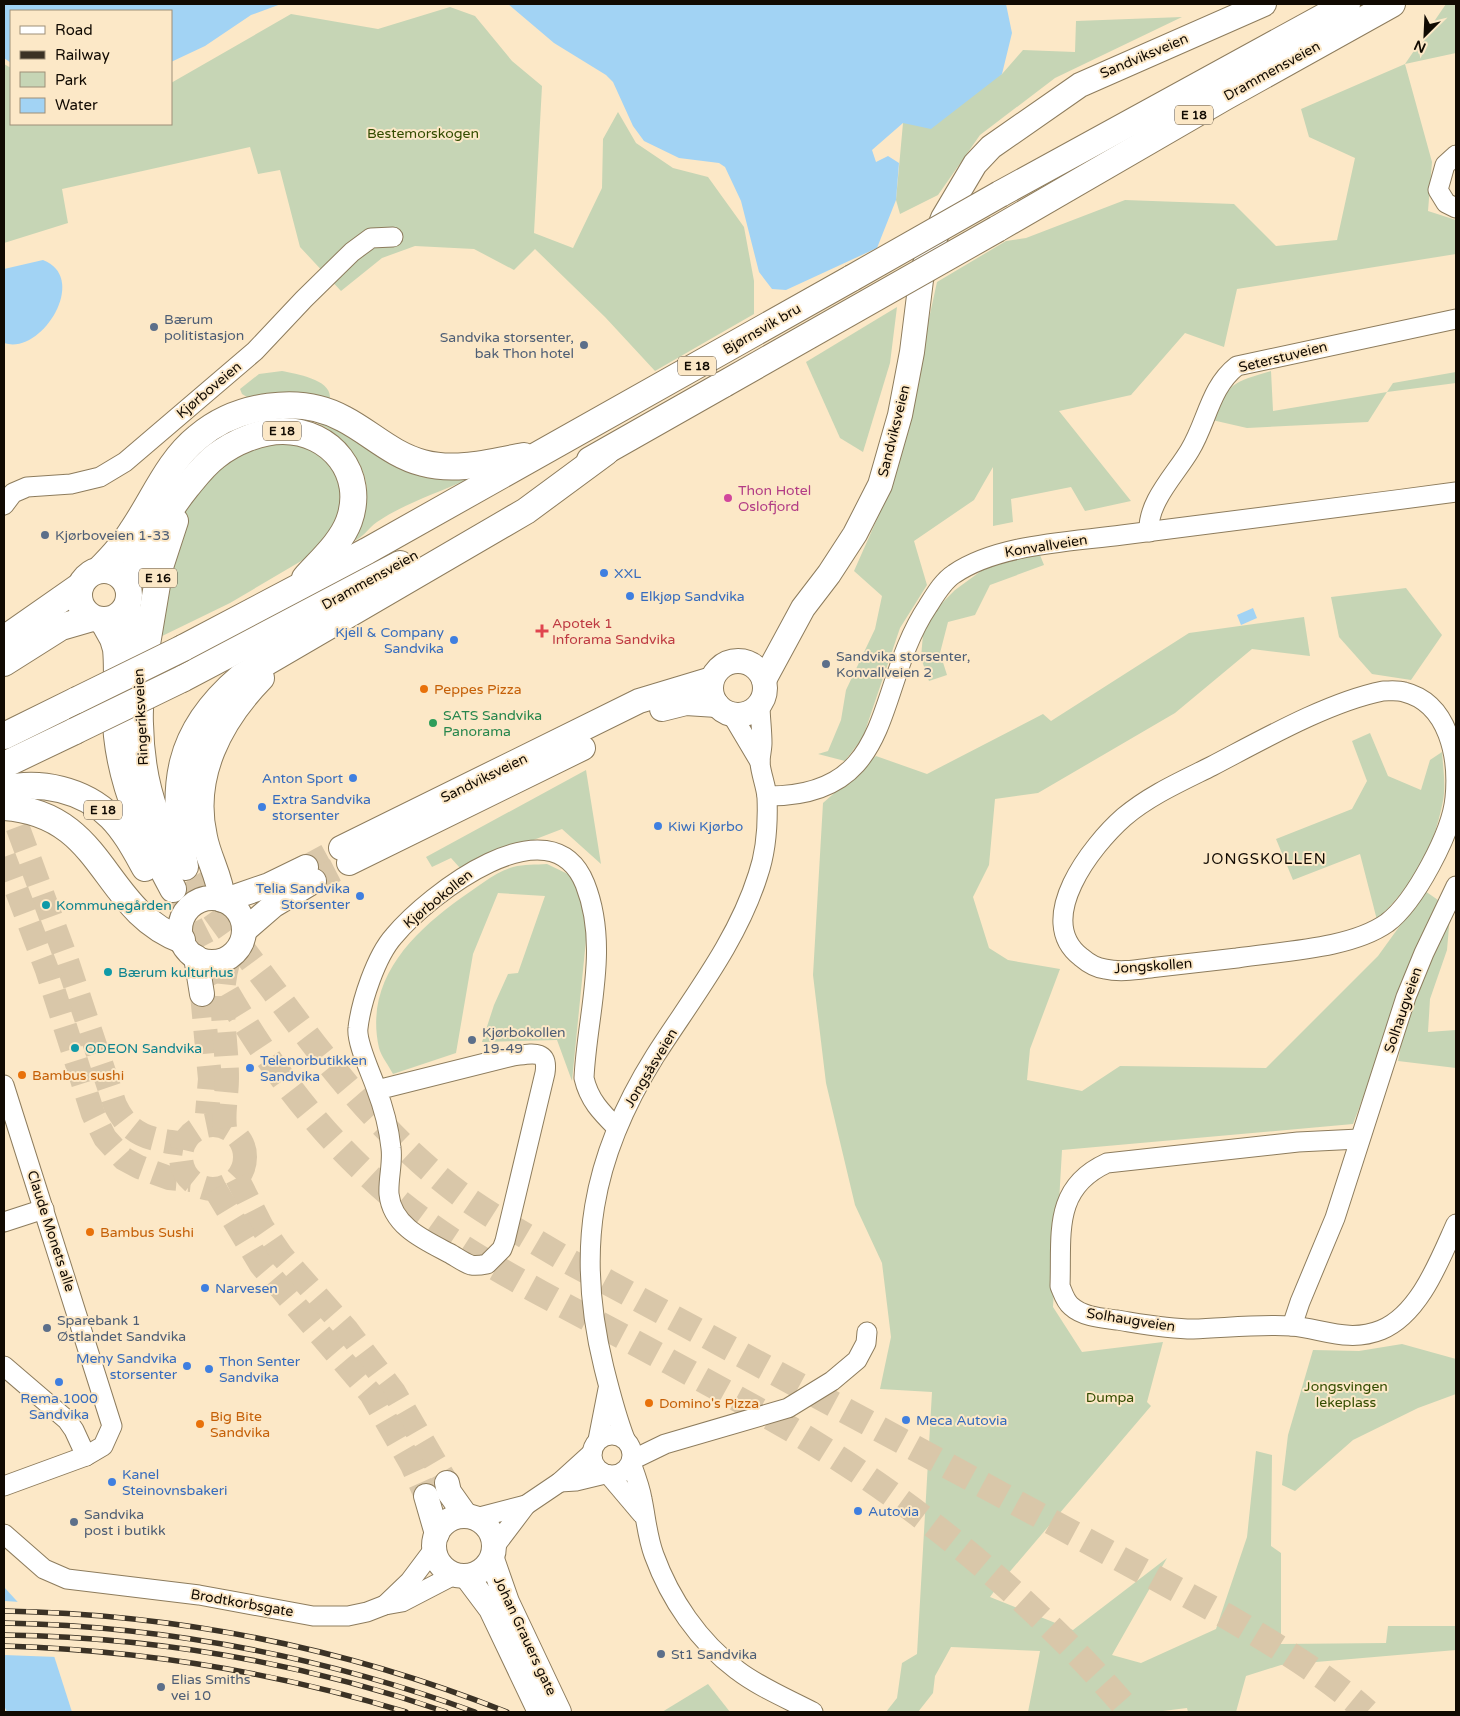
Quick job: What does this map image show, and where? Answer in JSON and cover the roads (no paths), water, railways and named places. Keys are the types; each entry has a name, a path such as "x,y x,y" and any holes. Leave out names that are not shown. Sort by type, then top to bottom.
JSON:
{"highway":[{"name":"Drammensveien","path":"1000,194 1347,4"},
{"name":"Drammensveien","path":"997,229 1225,97 1392,4"},
{"name":"Bjørnsvik bru","path":"492,470 542,454 1000,194"},
{"name":"Bjørnsvik bru","path":"559,481 606,452 997,229"},
{"name":"E 18","path":"4,639 90,578 128,536 184,450 209,428 242,413 277,406 307,406 335,414 394,452 416,461 449,467 492,470"},
{"name":"E 18","path":"127,595 173,503 204,466 226,449 267,433 280,431 302,433 324,442 335,451 351,474 353,500 350,519 341,537 291,593"},
{"name":"Drammensveien","path":"4,736 291,593 492,470"},
{"name":"Drammensveien","path":"4,765 182,679 559,481"},
{"name":"E 18","path":"178,882 178,792 183,761 191,737 206,713 225,690 241,677 526,511 559,481"},
{"name":"E 16","path":"141,674 160,567 188,486"},
{"name":"E 16","path":"90,578 115,572 127,595"},
{"path":"90,578 80,604 97,619"},
{"path":"4,663 61,628 97,619 117,617 127,595"},
{"name":"Ringeriksveien","path":"127,595 141,674 140,724 144,776 178,882"},
{"name":"Ringeriksveien","path":"97,619 113,639 116,649 117,734 124,778 148,842 178,882"},
{"name":"E 18","path":"225,900 203,834 201,798 206,767 217,737 232,712 285,653"},
{"name":"E 18","path":"4,789 34,785 49,787 67,791 102,809 128,840 178,882"},
{"name":"E 18","path":"4,807 30,811 61,823 86,846 146,921 189,949"}],"main road":[{"name":"Sandviksveien","path":"764,680 803,608 846,550 880,485 896,433 912,352 936,274 963,210 993,163 1029,120 1070,91 1109,70 1264,4"},
{"name":"Sandviksveien","path":"747,662 785,622 803,608"},
{"path":"736,661 747,662 757,669 764,680 764,692 760,704 748,713 724,710 711,693 712,679 717,670 725,664 736,661"},
{"name":"Sandviksveien","path":"712,679 639,701 345,856 659,710 686,703 724,710"},
{"path":"202,994 182,920 193,904 202,899 225,900 310,874 244,930"},
{"path":"189,949 213,962 230,956 241,945 244,930 240,913 225,900"},
{"path":"426,1496 440,1565 461,1576 478,1574 486,1567 493,1552 489,1529 471,1517 449,1492 448,1483"},
{"path":"435,1542 448,1520 471,1517"},
{"name":"Johan Grauers gate","path":"493,1552 507,1602 559,1712"},
{"name":"Johan Grauers gate","path":"461,1576 491,1609 540,1712"}],"street":[{"path":"1456,155 1445,165 1438,190 1446,203 1456,208"},
{"name":"Kjørboveien","path":"4,505 13,493 27,486 71,484 100,477 125,462 255,352 304,299 352,252 371,238 393,237"},
{"name":"Seterstuveien","path":"1149,532 1148,521 1157,502 1192,448 1215,392 1225,374 1237,366 1456,319"},
{"name":"Konvallveien","path":"766,796 808,794 831,785 851,772 867,749 883,717 897,670 918,621 939,589 952,575 992,554 1456,492"},
{"name":"Jongskollen","path":"1383,691 1403,691 1424,700 1438,714 1451,740 1456,768 1456,800 1432,861 1412,894 1390,921 1373,932 1352,939 1216,961 1119,971 1102,969 1089,963 1075,952 1068,942 1064,928 1064,915 1073,882 1091,853 1125,817 1155,796 1232,756 1354,698 1383,691"},
{"name":"Jongsåsveien","path":"626,1440 608,1389 591,1306 590,1270 598,1189 617,1128 640,1081 722,953 746,908 761,866 766,796 760,762 762,744 760,704"},
{"name":"Jongsåsveien","path":"724,710 760,762"},
{"name":"Kjørbokollen","path":"378,1090 512,1056 530,1054 541,1055 545,1058 547,1064 545,1073 502,1249 487,1264 470,1265 406,1228 395,1213 389,1195 392,1149 378,1090 357,1031 361,1010 376,967 393,936 425,906 470,871 512,854 536,849 556,852 572,863 584,883 596,923 596,969 584,1078 588,1093 598,1109 617,1128"},
{"name":"Solhaugveien","path":"1359,1139 1298,1142 1107,1163 1091,1170 1077,1183 1068,1198 1063,1218 1060,1286 1070,1306 1082,1314 1191,1329 1292,1326 1335,1218 1406,997 1424,953 1456,886"},
{"name":"Claude Monets alle","path":"4,1085 112,1426 103,1446 86,1456 4,1486"},
{"path":"4,1222 44,1209"},
{"path":"1292,1326 1347,1337 1363,1336 1383,1329 1411,1306 1422,1293 1456,1224"},
{"path":"560,1482 625,1472 632,1461 665,1444 788,1408 832,1381 857,1360 866,1342 866,1332"},
{"path":"4,1366 67,1420 74,1430 86,1456"},
{"name":"Jongsåsveien","path":"595,1447 608,1389"},
{"path":"493,1552 526,1505 560,1482 611,1434 626,1440 665,1444"},
{"path":"626,1440 632,1450 632,1461 642,1499 644,1517 659,1567 679,1606 693,1627 717,1654 738,1671 813,1712"},
{"path":"595,1447 595,1466 607,1475 644,1517"},
{"path":"471,1517 526,1505"},
{"name":"Brodtkorbsgate","path":"4,1534 30,1558 54,1575 67,1579 199,1595 313,1616 348,1616 367,1612 385,1605 402,1602 461,1576"},
{"name":"Brodtkorbsgate","path":"385,1605 410,1581 435,1542"}],"water":[{"path":"4,4 281,4 251,15 205,46 172,62 172,10 10,10 10,62 4,58"},
{"path":"508,4 1006,4 1012,33 1002,74 931,129 903,123 872,150 876,162 888,156 899,163 896,200 877,248 786,290 772,289 759,272 741,201 725,167 719,163 679,158 644,141 633,126 613,82 606,75 554,43"},
{"path":"43,260 56,269 62,282 61,298 55,313 45,327 32,338 18,344 4,343 4,269"},
{"path":"1253,608 1257,618 1241,625 1237,615"},
{"path":"4,1587 47,1634 72,1712 7,1712 4,1706"}],"tunnel":[{"path":"5,793 66,958 115,1105 121,1116 135,1131 152,1138 184,1144"},
{"path":"306,867 341,848"},
{"path":"4,857 47,970 93,1114 105,1138 124,1159 139,1167 169,1178 191,1180"},
{"path":"314,881 349,863"},
{"path":"192,878 294,1019 337,1073 407,1149 460,1194 500,1221 570,1262 1226,1616 1317,1673 1367,1712"},
{"path":"173,889 211,965 255,1039 280,1074 334,1141 398,1201 472,1253 550,1298 766,1415 822,1448 906,1505 986,1568 1024,1602 1096,1674 1130,1712"},
{"path":"225,1128 227,1062 223,1002 226,971 230,956"},
{"path":"202,994 210,1079 207,1114"},
{"path":"213,1125 231,1131 239,1139 245,1157 239,1175 231,1183 213,1189 195,1183 187,1175 181,1157 187,1139 195,1131 213,1125"},
{"path":"237,1178 262,1227 282,1256 347,1330 394,1392 447,1483"},
{"path":"215,1189 261,1265 371,1394 412,1465 426,1496"}],"railway":[{"path":"4,1611 133,1619 197,1627 260,1639 323,1653 385,1670 446,1689 507,1712"},
{"path":"4,1623 124,1630 243,1648 302,1660 360,1675 475,1712"},
{"path":"4,1635 116,1641 228,1656 338,1680 446,1712"},
{"path":"4,1646 106,1652 207,1666 307,1685 406,1712"}],"place":[{"name":"Bærum politistasjon","path":"154,327"},
{"name":"Sandvika storsenter, bak Thon hotel","path":"584,345"},
{"name":"Thon Hotel Oslofjord","path":"728,498"},
{"name":"Kjørboveien 1-33","path":"45,535"},
{"name":"XXL","path":"604,573"},
{"name":"Elkjøp Sandvika","path":"630,596"},
{"name":"Apotek 1 Inforama Sandvika","path":"542,631"},
{"name":"Kjell & Company Sandvika","path":"454,640"},
{"name":"Sandvika storsenter, Konvallveien 2","path":"826,664"},
{"name":"Peppes Pizza","path":"424,689"},
{"name":"SATS Sandvika Panorama","path":"433,723"},
{"name":"Anton Sport","path":"353,778"},
{"name":"Extra Sandvika storsenter","path":"262,807"},
{"name":"Kiwi Kjørbo","path":"658,826"},
{"name":"Telia Sandvika Storsenter","path":"360,896"},
{"name":"Kommunegården","path":"46,905"},
{"name":"Bærum kulturhus","path":"108,972"},
{"name":"Kjørbokollen 19-49","path":"472,1040"},
{"name":"ODEON Sandvika","path":"75,1048"},
{"name":"Telenorbutikken Sandvika","path":"250,1068"},
{"name":"Bambus sushi","path":"22,1075"},
{"name":"Bambus Sushi","path":"90,1232"},
{"name":"Narvesen","path":"205,1288"},
{"name":"Sparebank 1 Østlandet Sandvika","path":"47,1328"},
{"name":"Meny Sandvika storsenter","path":"187,1366"},
{"name":"Thon Senter Sandvika","path":"209,1369"},
{"name":"Rema 1000 Sandvika","path":"59,1382"},
{"name":"Domino's Pizza","path":"649,1403"},
{"name":"Meca Autovia","path":"906,1420"},
{"name":"Big Bite Sandvika","path":"200,1424"},
{"name":"Kanel Steinovnsbakeri","path":"112,1482"},
{"name":"Autovia","path":"858,1511"},
{"name":"Sandvika post i butikk","path":"74,1522"},
{"name":"St1 Sandvika","path":"661,1654"},
{"name":"Elias Smiths vei 10","path":"161,1687"}],"district":[{"name":"JONGSKOLLEN","path":"1265,859"}],"park label":[{"name":"Bestemorskogen","path":"423,133"},
{"name":"Jongsvingen lekeplass","path":"1346,1394"},
{"name":"Dumpa","path":"1110,1397"}]}
